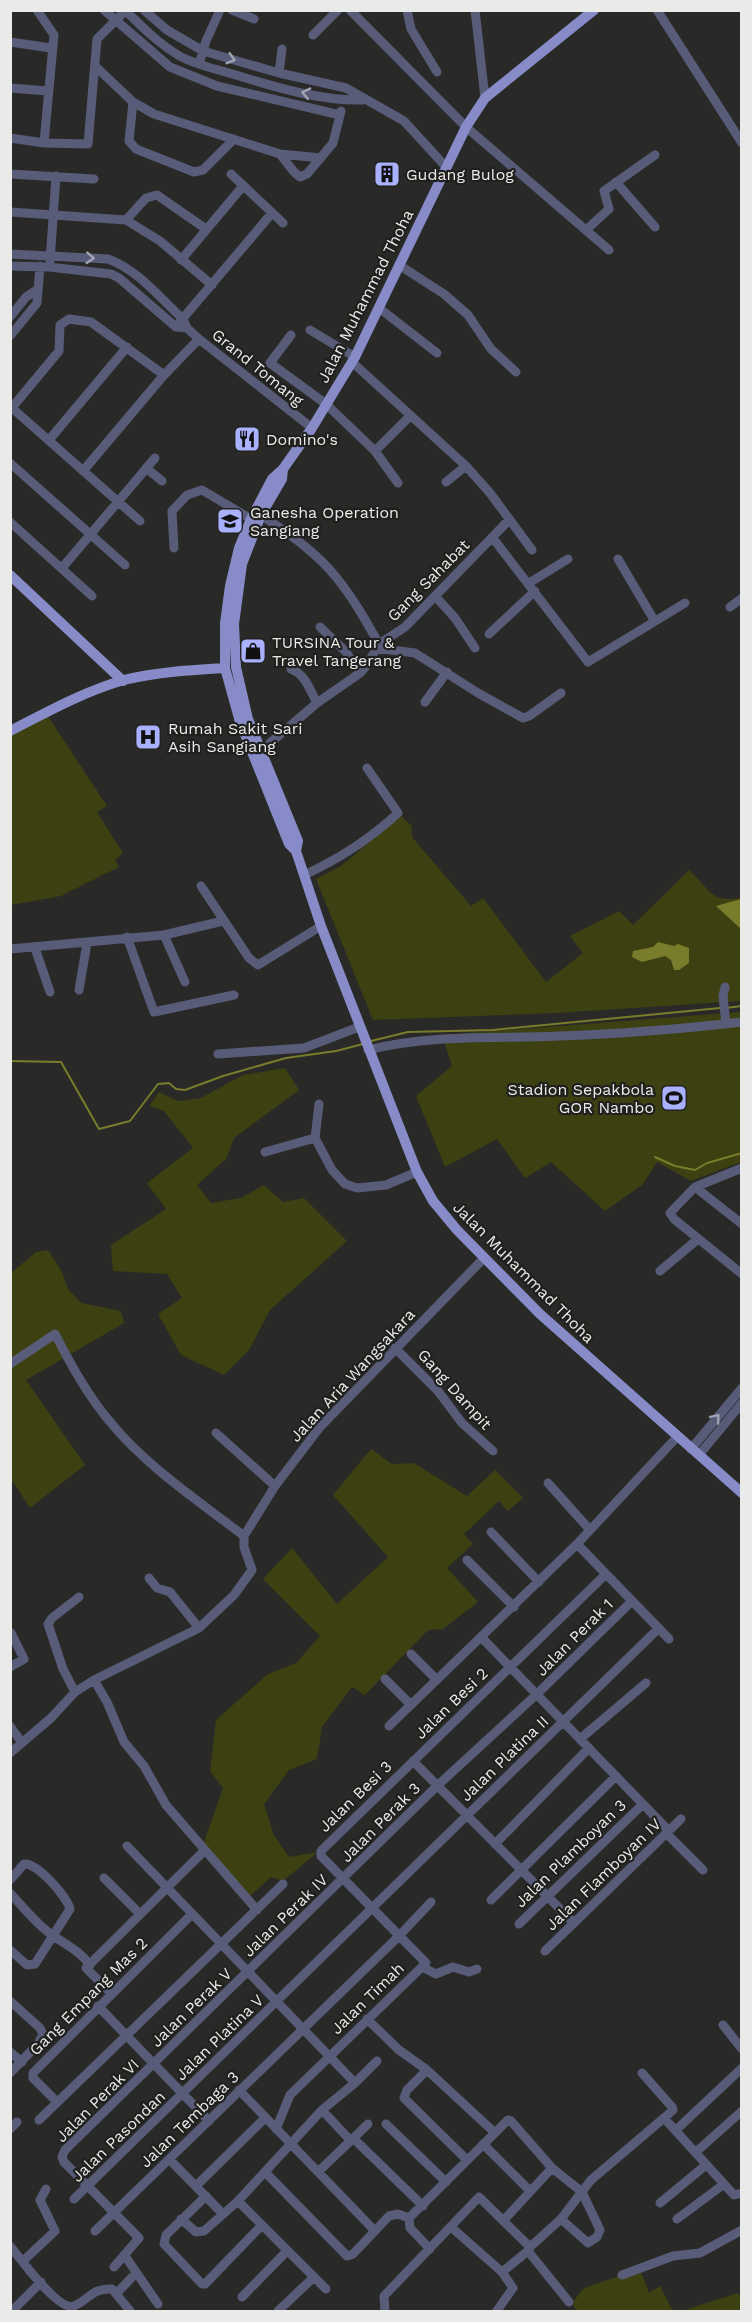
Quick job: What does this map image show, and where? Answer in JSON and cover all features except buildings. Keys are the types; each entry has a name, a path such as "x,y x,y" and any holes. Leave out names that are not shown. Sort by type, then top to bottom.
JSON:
{"main road":[{"name":"Jalan Muhammad Thoha","path":"594,10 485,98 466,127 353,360 312,428 283,468 282,479 256,517 242,564 230,624 225,668 288,844 296,852 359,1028 417,1172 433,1201 457,1230 556,1329 677,1437 740,1489"},
{"path":"10,575 123,681"},
{"name":"Jalan Muhammad Thoha","path":"230,624 244,721 262,755 298,842 296,852"},
{"path":"10,731 51,710 123,681 160,673 225,668"}],"street":[{"path":"37,10 54,35 44,143"},
{"path":"104,10 170,67 217,86 340,115"},
{"path":"144,10 167,30 202,51 279,73 346,88 363,100 404,121 446,167"},
{"path":"199,64 202,51 220,10"},
{"path":"232,10 254,19"},
{"path":"314,35 338,10"},
{"path":"350,10 466,127 609,250"},
{"path":"407,10 411,29 437,72"},
{"path":"475,10 485,98"},
{"path":"657,10 741,142"},
{"path":"10,138 44,143 89,143 97,39 126,11 151,35 177,55 199,64 257,82 343,101 363,100"},
{"path":"10,42 51,48"},
{"path":"279,73 282,49"},
{"path":"170,67 177,55"},
{"path":"95,66 133,102 154,114 280,154 321,158"},
{"path":"253,95 257,82"},
{"path":"10,88 48,92"},
{"path":"280,154 300,177 307,174 333,143 346,88"},
{"path":"133,102 129,141 135,149 194,172 203,170 234,139"},
{"path":"586,230 609,209 604,191 655,155"},
{"path":"10,174 94,179"},
{"path":"231,174 284,223"},
{"path":"10,336 37,303 38,289 50,255 56,176"},
{"path":"616,182 655,228"},
{"path":"181,260 243,186"},
{"path":"126,220 146,198 157,195 206,228"},
{"path":"10,212 126,220 160,241 212,285"},
{"path":"10,266 111,274 176,327 185,324 212,285 272,213"},
{"name":"Grand Tomang","path":"10,254 108,259 116,262 128,269 199,339 312,428"},
{"path":"399,265 444,294 468,315 491,350 516,372"},
{"path":"10,317 26,297 38,289"},
{"path":"26,297 37,303"},
{"path":"379,308 437,353"},
{"path":"140,521 11,409 59,351 61,322 69,319 91,322 164,375"},
{"path":"310,330 353,360 410,416 466,466 532,550"},
{"path":"291,335 270,363 326,404 375,451 398,483"},
{"path":"83,471 164,375 199,339"},
{"path":"49,440 127,347"},
{"path":"375,451 410,416"},
{"path":"62,568 155,458"},
{"path":"10,463 125,565"},
{"path":"446,482 466,466"},
{"path":"146,468 162,481"},
{"path":"174,548 172,511 187,495 202,490 256,517 306,547 335,576 358,608 377,646 415,653 478,693 523,717 529,716 561,693"},
{"name":"Gang Sahabat","path":"262,755 270,743 317,703 360,673 368,665 377,646 405,627 509,520"},
{"path":"10,522 92,596"},
{"path":"492,537 588,662 685,603"},
{"path":"489,634 532,587 568,559"},
{"path":"618,559 654,620"},
{"path":"435,596 455,618 475,648"},
{"path":"730,607 741,598"},
{"path":"320,627 346,652 360,673"},
{"path":"291,669 303,677 317,703"},
{"path":"425,702 447,672"},
{"path":"304,875 354,848 398,813 367,768"},
{"path":"201,886 249,958 258,965 321,926"},
{"path":"10,949 164,935 223,921"},
{"path":"164,935 185,982"},
{"path":"127,937 154,1011 234,995"},
{"path":"79,990 87,943"},
{"path":"35,948 50,992"},
{"path":"725,987 726,1024"},
{"path":"367,1048 428,1040 557,1036 741,1022"},
{"path":"218,1054 303,1048 359,1028"},
{"path":"319,1104 315,1138 332,1170 345,1184 357,1188 386,1185 417,1172"},
{"path":"265,1152 315,1138"},
{"path":"741,1169 695,1187 670,1213 674,1219 741,1274"},
{"path":"695,1187 741,1224"},
{"path":"660,1271 698,1239"},
{"name":"Jalan Aria Wangsakara","path":"244,1536 275,1486 320,1427 484,1258"},
{"path":"10,1364 55,1334 77,1375 111,1424 144,1457 244,1536 244,1547 252,1570 234,1595 199,1628 94,1680 75,1692 51,1718 10,1753"},
{"name":"Gang Dampit","path":"395,1348 438,1391 462,1423 493,1451"},
{"path":"695,1452 741,1388"},
{"path":"695,1452 741,1403"},
{"path":"216,1433 275,1486"},
{"path":"389,1726 577,1544 677,1437"},
{"path":"548,1483 590,1530"},
{"path":"491,1532 539,1582"},
{"path":"577,1544 669,1639"},
{"path":"467,1560 514,1607"},
{"name":"Jalan Besi 2","path":"413,1761 606,1574"},
{"path":"149,1578 157,1588 170,1592 199,1628"},
{"path":"75,1692 60,1660 48,1624 52,1618 79,1597"},
{"name":"Jalan Perak 1","path":"437,1786 537,1694 632,1600"},
{"name":"Jalan Platina II","path":"371,1909 659,1628"},
{"path":"10,1667 24,1659 11,1633"},
{"path":"482,1638 643,1804 703,1870"},
{"path":"411,1654 437,1680"},
{"path":"385,1679 411,1705"},
{"path":"94,1680 107,1702 124,1742 144,1766 166,1805 257,1910"},
{"path":"580,1739 646,1683"},
{"path":"10,1726 22,1743"},
{"path":"495,1844 589,1748"},
{"path":"413,1761 574,1923"},
{"name":"Jalan Besi 3","path":"343,1880 320,1853 413,1761"},
{"path":"491,1900 616,1776"},
{"name":"Jalan Perak 3","path":"343,1880 437,1786"},
{"name":"Jalan Plamboyan 3","path":"519,1924 643,1804"},
{"name":"Jalan Flamboyan IV","path":"545,1951 681,1819"},
{"path":"127,1846 355,2083"},
{"path":"111,1993 86,1968 204,1851"},
{"path":"10,1880 24,1864 32,1864 68,1902 70,1909 35,1964 27,1965 10,1950"},
{"path":"104,1878 140,1914"},
{"path":"343,1880 399,1936 424,1965 436,1974 453,1968 469,1972 477,1969"},
{"name":"Jalan Perak IV","path":"249,1972 343,1880"},
{"path":"39,2120 283,1884"},
{"path":"10,1893 54,1936 67,1943 90,1965"},
{"name":"Jalan Tembaga 3","path":"95,2231 399,1936 431,1902"},
{"name":"Jalan Platina V","path":"182,2094 371,1909"},
{"name":"Gang Empang Mas 2","path":"57,2102 33,2078 33,2073 192,1914"},
{"name":"Jalan Timah","path":"276,2128 290,2095 424,1965"},
{"name":"Jalan Perak V","path":"154,2064 249,1972"},
{"path":"10,2001 40,2028 43,2034 39,2044 10,2073"},
{"path":"98,2006 209,2121"},
{"path":"367,2019 399,2050 427,2070 494,2132"},
{"path":"723,2025 741,2049"},
{"path":"10,2052 22,2062"},
{"path":"181,2219 196,2232 201,2232 238,2201 319,2114 377,2061"},
{"name":"Jalan Perak VI","path":"88,2186 64,2162 62,2157 65,2151 154,2064"},
{"path":"675,2130 741,2068"},
{"path":"427,2070 407,2090 404,2098 467,2160"},
{"path":"502,2272 561,2219 591,2180 673,2109 642,2073"},
{"path":"239,2090 375,2230"},
{"name":"Jalan Pasondan","path":"74,2199 182,2094"},
{"path":"696,2152 741,2111"},
{"path":"319,2114 351,2139 423,2206"},
{"path":"196,2186 265,2118"},
{"path":"664,2118 734,2195 741,2193"},
{"path":"409,2218 505,2121 511,2121 552,2168 582,2192 600,2225 597,2236 588,2243 561,2219"},
{"path":"318,2172 368,2124"},
{"path":"386,2124 446,2182"},
{"path":"483,2144 530,2191"},
{"path":"169,2160 223,2214"},
{"path":"660,2203 706,2165"},
{"path":"503,2221 552,2168"},
{"path":"265,2172 345,2255 353,2254 393,2214 409,2218"},
{"path":"676,2219 724,2184"},
{"path":"88,2186 139,2238 114,2267"},
{"path":"23,2261 55,2231 40,2200 46,2189"},
{"path":"206,2196 166,2235 164,2244 202,2284 262,2225"},
{"path":"385,2312 384,2296 479,2197 529,2249 569,2302"},
{"path":"238,2201 326,2289"},
{"path":"409,2218 410,2228 430,2249"},
{"path":"451,2227 502,2272 513,2288 496,2312"},
{"path":"622,2275 673,2256 700,2253 741,2230"},
{"path":"10,2246 57,2301 74,2309 100,2289 112,2289 131,2312"},
{"path":"242,2297 287,2251"},
{"path":"125,2256 158,2304"},
{"path":"117,2293 136,2273"},
{"path":"278,2311 314,2277"},
{"path":"11,2312 41,2282"}],"green space":[{"path":"47,715 107,806 97,812 123,853 115,860 119,867 61,896 11,905 11,735"},
{"path":"401,816 412,826 412,837 471,906 483,898 546,982 583,953 570,936 619,911 633,925 689,870 716,896 741,898 741,1001 557,1013 373,1020 316,879 341,866"},
{"path":"741,1012 741,1162 691,1181 657,1162 643,1184 605,1211 551,1162 525,1178 497,1139 445,1167 416,1096 452,1066 442,1035"},
{"path":"285,1068 299,1090 234,1138 226,1159 197,1185 211,1203 241,1198 264,1185 283,1202 304,1198 347,1241 270,1310 249,1350 224,1375 181,1355 158,1314 182,1298 167,1274 113,1271 111,1245 166,1209 147,1183 193,1148 164,1111 149,1106 159,1092 178,1101 201,1098 243,1075"},
{"path":"48,1250 62,1272 68,1289 81,1303 121,1311 124,1323 26,1380 85,1465 30,1508 13,1482 11,1483 11,1273 36,1252"},
{"path":"371,1449 392,1464 414,1463 467,1496 495,1470 523,1498 508,1511 499,1501 464,1534 473,1544 447,1568 478,1602 443,1629 428,1630 365,1695 352,1687 322,1727 317,1759 289,1770 264,1804 274,1835 289,1857 318,1852 283,1881 271,1877 248,1898 204,1842 223,1788 210,1771 216,1720 268,1674 296,1663 320,1636 263,1579 292,1548 337,1604 388,1557 333,1495"},
{"path":"640,2269 649,2293 660,2286 673,2311 577,2311 572,2303 584,2288"},
{"path":"738,2293 741,2298 741,2311 681,2311"}],"shaded area":[{"path":"741,899 741,929 716,906"},
{"path":"658,942 674,946 678,944 689,948 689,963 679,970 674,970 671,960 665,956 642,962 632,957 633,951 653,947"}],"waterway":[{"path":"726,1008 742,1006"},
{"path":"371,1041 408,1032 493,1030 720,1008"},
{"path":"10,1061 61,1062 99,1129 130,1121 158,1084 169,1083 176,1089 185,1090 223,1076 286,1058 336,1051 363,1044"},
{"path":"655,1157 675,1166 695,1170 707,1163 742,1153"}],"place":[{"name":"Gudang Bulog","path":"387,174"},
{"name":"Domino's","path":"247,439"},
{"name":"Ganesha Operation Sangiang","path":"230,521"},
{"name":"TURSINA Tour & Travel Tangerang","path":"253,651"},
{"name":"Rumah Sakit Sari Asih Sangiang","path":"148,737"},
{"name":"Stadion Sepakbola GOR Nambo","path":"674,1098"}]}
